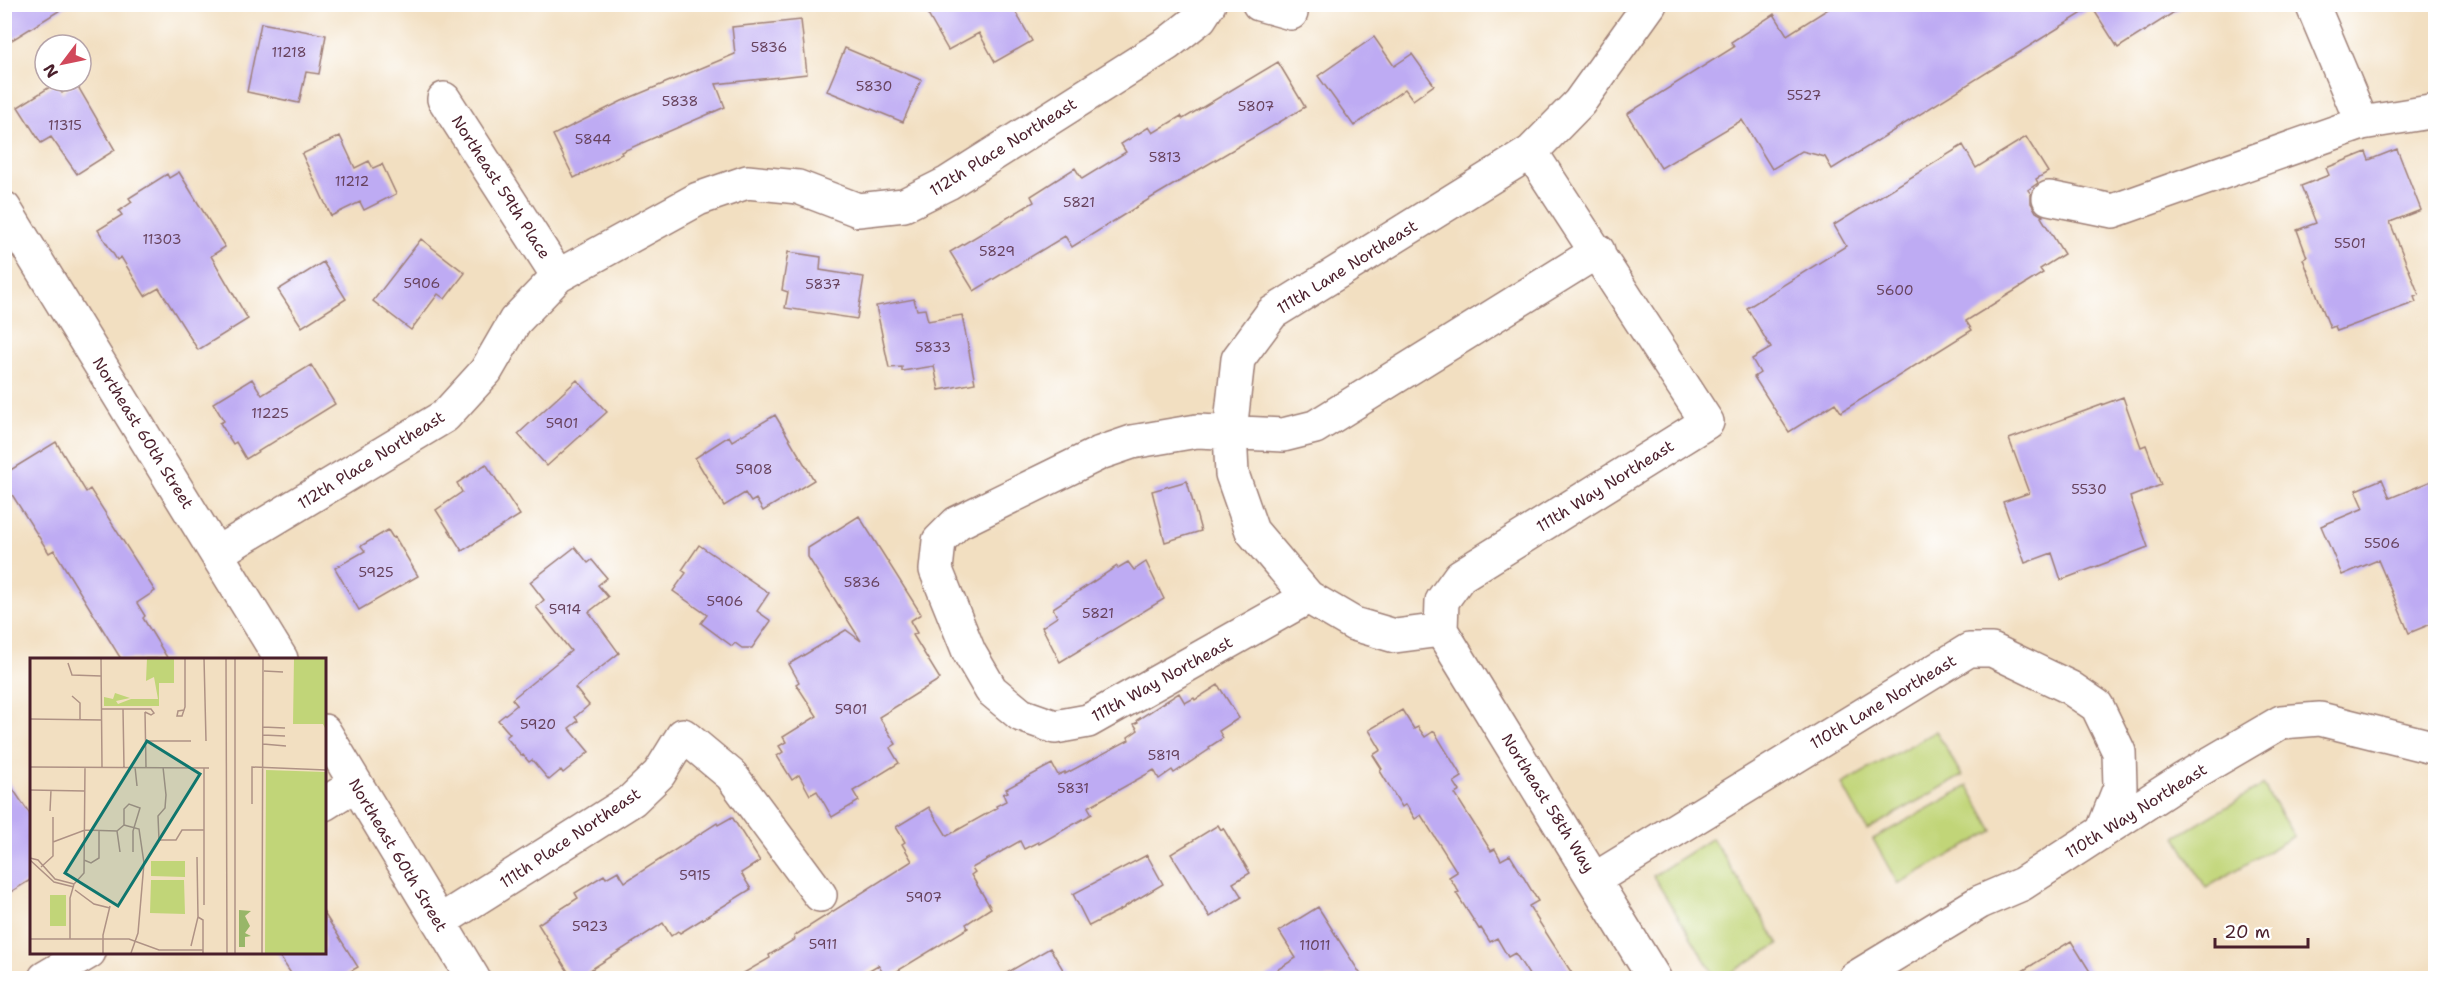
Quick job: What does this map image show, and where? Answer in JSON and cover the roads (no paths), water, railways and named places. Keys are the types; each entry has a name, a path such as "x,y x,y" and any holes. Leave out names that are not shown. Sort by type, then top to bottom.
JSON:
{"street":[{"name":"112th Place Northeast","path":"218,553 446,416 486,370 515,321 558,276 698,199 747,182 798,187 858,210 904,205 948,183 1167,44 1200,18 1209,4"},
{"path":"1259,4 1291,13"},
{"name":"111th Lane Northeast","path":"1308,597 1252,531 1232,474 1230,432 1238,359 1272,314 1531,152 1579,103 1650,4"},
{"path":"2312,4 2362,123"},
{"name":"Northeast 59th Place","path":"444,99 558,276"},
{"path":"2049,198 2113,211 2362,123 2436,111"},
{"path":"1531,152 1598,251"},
{"name":"Northeast 60th Street","path":"4,208 280,658"},
{"name":"111th Way Northeast","path":"1308,597 1088,721 1055,727 1021,715 992,690 969,651 936,570 939,541 957,523 1100,453 1132,442 1197,431 1283,435 1315,427 1598,251 1707,422 1461,576 1442,602 1441,630"},
{"path":"1308,597 1354,624 1395,636 1441,630"},
{"name":"Northeast 58th Way","path":"1441,630 1654,978"},
{"name":"110th Lane Northeast","path":"1595,879 1969,650 1992,650 2069,687 2097,706 2119,752 2120,787 2103,830"},
{"name":"110th Way Northeast","path":"1855,978 1980,902 2022,884 2182,780 2281,722 2320,719 2436,748"},
{"name":"Northeast 60th Street","path":"326,733 473,978"},
{"name":"111th Place Northeast","path":"439,922 632,800 659,774 683,735 731,775 820,896"},
{"path":"326,803 356,784"},
{"path":"45,978 86,953"}]}
